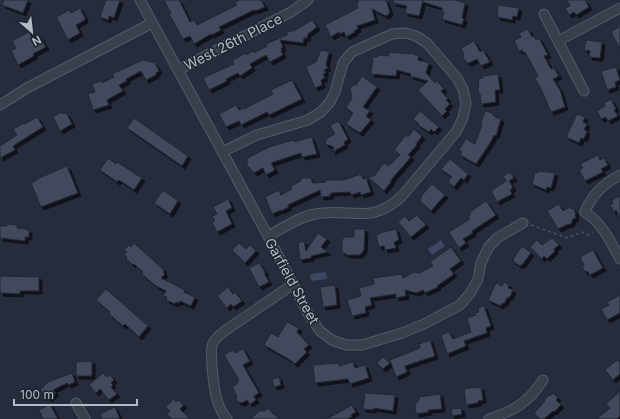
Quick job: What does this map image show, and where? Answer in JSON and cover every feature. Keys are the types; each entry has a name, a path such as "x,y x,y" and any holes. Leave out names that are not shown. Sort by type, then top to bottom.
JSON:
{"street":[{"name":"Garfield Street","path":"140,0 268,236 309,316 320,331 332,340 346,345 362,345 402,333 424,324 460,305 472,292 478,279 481,263 488,248 497,238 523,223"},
{"name":"West 26th Place","path":"178,70 291,12 308,0"},
{"path":"558,41 620,8"},
{"path":"544,14 584,91"},
{"path":"0,104 152,22"},
{"path":"222,152 257,135 308,120 321,112 330,102 335,92 343,63 352,52 392,34 405,33 416,36 427,43 457,78 463,89 466,103 464,118 456,132 393,205 382,211 366,214 316,213 307,215 268,236"},
{"path":"620,175 590,201 585,212 602,227 620,258"},
{"path":"227,419 216,396 211,353 212,344 217,337 226,330 292,285"},
{"path":"489,419 502,415 522,404 544,380"},
{"path":"76,403 85,419"}],"path":[{"path":"523,223 568,238 582,232 588,235 602,227"}],"water":[{"path":"441,240 445,246 432,255 428,249"},
{"path":"326,272 327,279 311,281 310,274"}],"building":[{"path":"4,0 28,0 23,13 2,5"},
{"path":"106,0 120,0 114,18 109,16 108,20 100,17"},
{"path":"164,0 179,0 190,22 194,20 197,25 237,5 235,2 239,0 261,0 265,7 255,11 254,10 219,27 221,30 194,44 190,36 183,39 169,14 171,13"},
{"path":"356,0 386,0 390,12 386,16 372,9 375,20 357,26 358,29 354,31 355,32 346,37 344,32 340,34 339,32 331,37 325,25 358,8 357,2 359,2"},
{"path":"394,0 423,0 419,16 405,13 407,6 393,3"},
{"path":"423,0 455,0 465,3 462,25 442,19 444,12 442,12 442,8 423,2"},
{"path":"567,0 585,0 589,7 576,15 574,12 569,15 565,8 570,6"},
{"path":"498,5 519,8 517,17 513,16 512,20 497,17"},
{"path":"80,8 85,20 76,25 80,33 68,40 56,17 69,10 71,13"},
{"path":"312,20 317,27 308,34 307,38 304,38 303,43 280,40 283,47 281,48 281,51 283,55 270,62 266,55 250,64 252,68 240,76 238,73 226,79 227,81 209,90 203,78 234,64 232,61 245,53 246,55 253,51 254,53 267,46 266,44 287,35 287,31 295,31 295,29 298,29"},
{"path":"620,26 620,49 612,34 612,31"},
{"path":"528,29 532,37 534,36 536,40 539,38 548,55 544,56 551,69 554,68 559,76 553,79 560,90 565,107 551,112 535,78 538,76 525,52 524,53 522,50 519,51 514,41 521,37 519,33"},
{"path":"29,32 33,40 40,36 46,47 18,65 11,51 16,48 12,41"},
{"path":"586,40 602,42 600,58 589,57 590,51 584,50"},
{"path":"474,41 480,52 483,50 490,62 481,66 477,59 469,63 466,62 461,48"},
{"path":"321,50 329,52 326,65 328,68 324,70 326,73 323,74 325,78 321,80 322,85 315,88 306,67 316,62"},
{"path":"389,52 410,53 419,56 418,60 429,63 426,73 435,83 437,81 444,89 441,91 448,99 446,100 450,104 445,109 447,111 442,116 418,90 428,81 410,76 411,74 397,70 396,76 371,74 373,57 378,57 378,55 389,56"},
{"path":"143,60 155,63 159,71 156,75 146,80 141,71 126,79 127,81 119,85 123,91 107,100 109,105 93,110 88,94 95,92 92,84 101,81 102,83 114,77 112,74"},
{"path":"616,67 620,80 615,82 616,87 607,90 601,71"},
{"path":"498,74 500,90 495,90 496,102 481,104 480,94 478,92 478,79 483,78 483,76"},
{"path":"362,76 377,87 363,107 370,111 366,116 371,120 360,133 346,124 353,113 346,108 352,98 350,89 353,85 356,85"},
{"path":"292,80 302,99 269,115 267,112 241,125 239,121 226,127 219,114 236,105 239,110 244,109 273,94 271,90"},
{"path":"611,99 616,109 614,110 618,116 608,121 606,117 601,119 597,111 605,106 604,103"},
{"path":"420,111 439,127 434,132 431,129 429,132 418,125 419,124 413,119"},
{"path":"485,111 493,113 493,115 496,116 495,117 501,119 496,136 494,135 476,164 460,155 462,152 459,150 466,139 475,144"},
{"path":"62,112 63,114 67,114 72,124 60,131 53,117"},
{"path":"577,114 585,117 583,122 587,124 584,130 587,131 584,139 581,138 579,143 566,137"},
{"path":"37,117 43,127 13,146 15,150 0,158 0,146 17,135 13,129"},
{"path":"134,118 188,156 182,166 127,128"},
{"path":"336,122 339,122 348,139 344,142 345,145 332,152 334,147 325,144 326,139 335,134 330,126"},
{"path":"414,129 422,136 416,144 417,145 408,155 411,157 391,180 384,191 368,177 374,176 384,163 388,166 400,155 394,150 406,135 408,137"},
{"path":"311,137 317,154 302,157 301,153 271,163 275,170 266,175 263,168 254,173 246,164 248,163 246,159 269,147 293,140 294,142"},
{"path":"598,155 600,160 604,158 608,165 601,169 603,172 585,181 579,170 583,168 580,164"},
{"path":"108,158 142,178 134,190 119,180 117,182 100,170"},
{"path":"450,159 468,174 464,180 461,178 454,187 448,182 452,177 441,169"},
{"path":"67,166 78,193 41,207 31,183"},
{"path":"539,171 555,173 551,188 547,187 546,190 532,184 535,172 538,173"},
{"path":"510,172 514,178 509,181 513,188 510,190 512,194 497,202 491,191 506,181 503,176"},
{"path":"361,174 363,179 366,178 371,192 361,195 360,192 351,195 350,192 332,193 330,196 321,197 320,190 288,205 289,207 281,211 272,214 265,197 279,190 281,195 292,189 291,186 301,181 300,179 306,177 307,179 310,177 313,183 326,182 326,180 344,180"},
{"path":"432,184 445,195 431,211 420,201 422,195"},
{"path":"163,190 178,201 170,214 154,203"},
{"path":"620,196 620,218 616,210 614,212 610,205 613,204 612,200"},
{"path":"228,199 232,208 226,211 232,224 217,232 212,222 215,221 212,216 217,214 213,207"},
{"path":"486,201 496,215 463,239 466,243 459,248 449,232 470,219 468,216 471,214 470,212"},
{"path":"559,204 563,211 570,207 571,209 573,208 576,218 573,219 571,224 558,229 547,211"},
{"path":"417,215 426,225 411,237 398,222 405,216 409,221"},
{"path":"7,224 17,225 17,228 29,230 29,237 25,237 25,241 0,238 0,226 7,226"},
{"path":"354,229 365,229 364,250 360,255 346,255 345,253 342,253 342,240 344,237 354,237"},
{"path":"396,229 399,240 394,242 396,248 385,250 384,246 379,247 376,235"},
{"path":"318,233 327,239 321,247 328,252 300,260 298,243 304,241 306,251"},
{"path":"552,238 559,245 547,259 544,256 542,259 530,247 537,240 542,245"},
{"path":"134,243 164,270 163,272 165,274 161,278 185,290 184,292 195,297 191,306 180,301 179,303 176,302 175,304 166,300 167,297 163,296 166,291 156,286 142,274 143,272 126,259 127,257 124,255 127,252 124,250 129,245 131,247"},
{"path":"239,243 246,249 250,245 256,251 245,263 232,250"},
{"path":"522,246 531,253 520,266 513,261 513,259"},
{"path":"451,247 461,261 450,269 454,274 437,286 438,287 425,293 423,290 416,293 405,290 406,296 396,298 396,294 370,298 372,305 365,307 366,313 352,316 347,300 361,296 359,288 374,284 373,278 402,274 403,278 414,272 419,273 433,266 430,262"},
{"path":"593,250 603,268 590,275 587,271 585,272 582,266 584,265 580,257"},
{"path":"259,263 266,273 264,273 269,282 259,287 249,268"},
{"path":"0,276 39,277 39,291 20,291 20,294 0,293"},
{"path":"504,282 509,285 508,288 513,290 510,297 507,298 504,304 502,303 501,306 488,300 496,283 502,286"},
{"path":"335,285 337,305 323,307 320,287"},
{"path":"228,287 233,294 235,292 242,301 233,307 231,304 227,308 217,296"},
{"path":"106,289 148,326 139,337 125,324 123,326 109,314 110,312 96,300"},
{"path":"620,295 620,313 607,320 601,309 609,305 607,302"},
{"path":"484,306 491,326 486,328 487,333 464,341 466,346 447,354 441,335 449,332 453,339 471,332 467,318 476,315 475,313 479,312 478,308"},
{"path":"287,322 299,328 297,332 309,345 304,349 307,352 295,364 264,345 271,333 278,337"},
{"path":"430,340 435,356 405,366 407,372 396,377 390,360 420,348 419,344"},
{"path":"243,349 250,361 243,365 259,393 254,396 256,400 250,404 247,400 242,403 238,402 236,399 237,396 232,387 238,383 237,381 239,380 224,355 233,350 235,353"},
{"path":"383,357 390,363 383,369 377,363"},
{"path":"617,360 620,363 620,374 613,380 605,370"},
{"path":"92,361 92,376 76,376 76,362"},
{"path":"353,362 355,368 365,365 369,378 350,384 348,379 315,383 313,365 339,363 339,366"},
{"path":"72,373 75,382 68,385 67,383 53,390 56,393 49,399 40,390 48,382"},
{"path":"103,373 107,377 110,375 114,380 111,383 113,385 111,387 117,394 109,400 100,389 96,393 89,385"},
{"path":"279,377 281,385 274,387 272,379"},
{"path":"481,387 483,400 478,401 478,403 466,405 464,389"},
{"path":"620,391 620,416 617,419 597,419 610,408 606,404"},
{"path":"365,393 395,395 393,411 373,408 373,410 363,409"},
{"path":"553,393 558,398 556,400 561,405 544,419 540,419 534,413 545,401 544,400"},
{"path":"440,394 442,409 428,410 429,412 416,414 415,403 419,400 419,397"},
{"path":"174,399 176,402 178,400 184,405 180,409 190,419 172,419 167,414 170,411 166,407"},
{"path":"50,404 58,419 43,419 39,410"},
{"path":"352,405 356,412 351,415 352,417 347,419 327,419"},
{"path":"115,407 120,419 102,419 100,414"},
{"path":"267,408 279,419 251,419 259,411 265,411"},
{"path":"461,408 462,414 452,416 451,409"}]}
